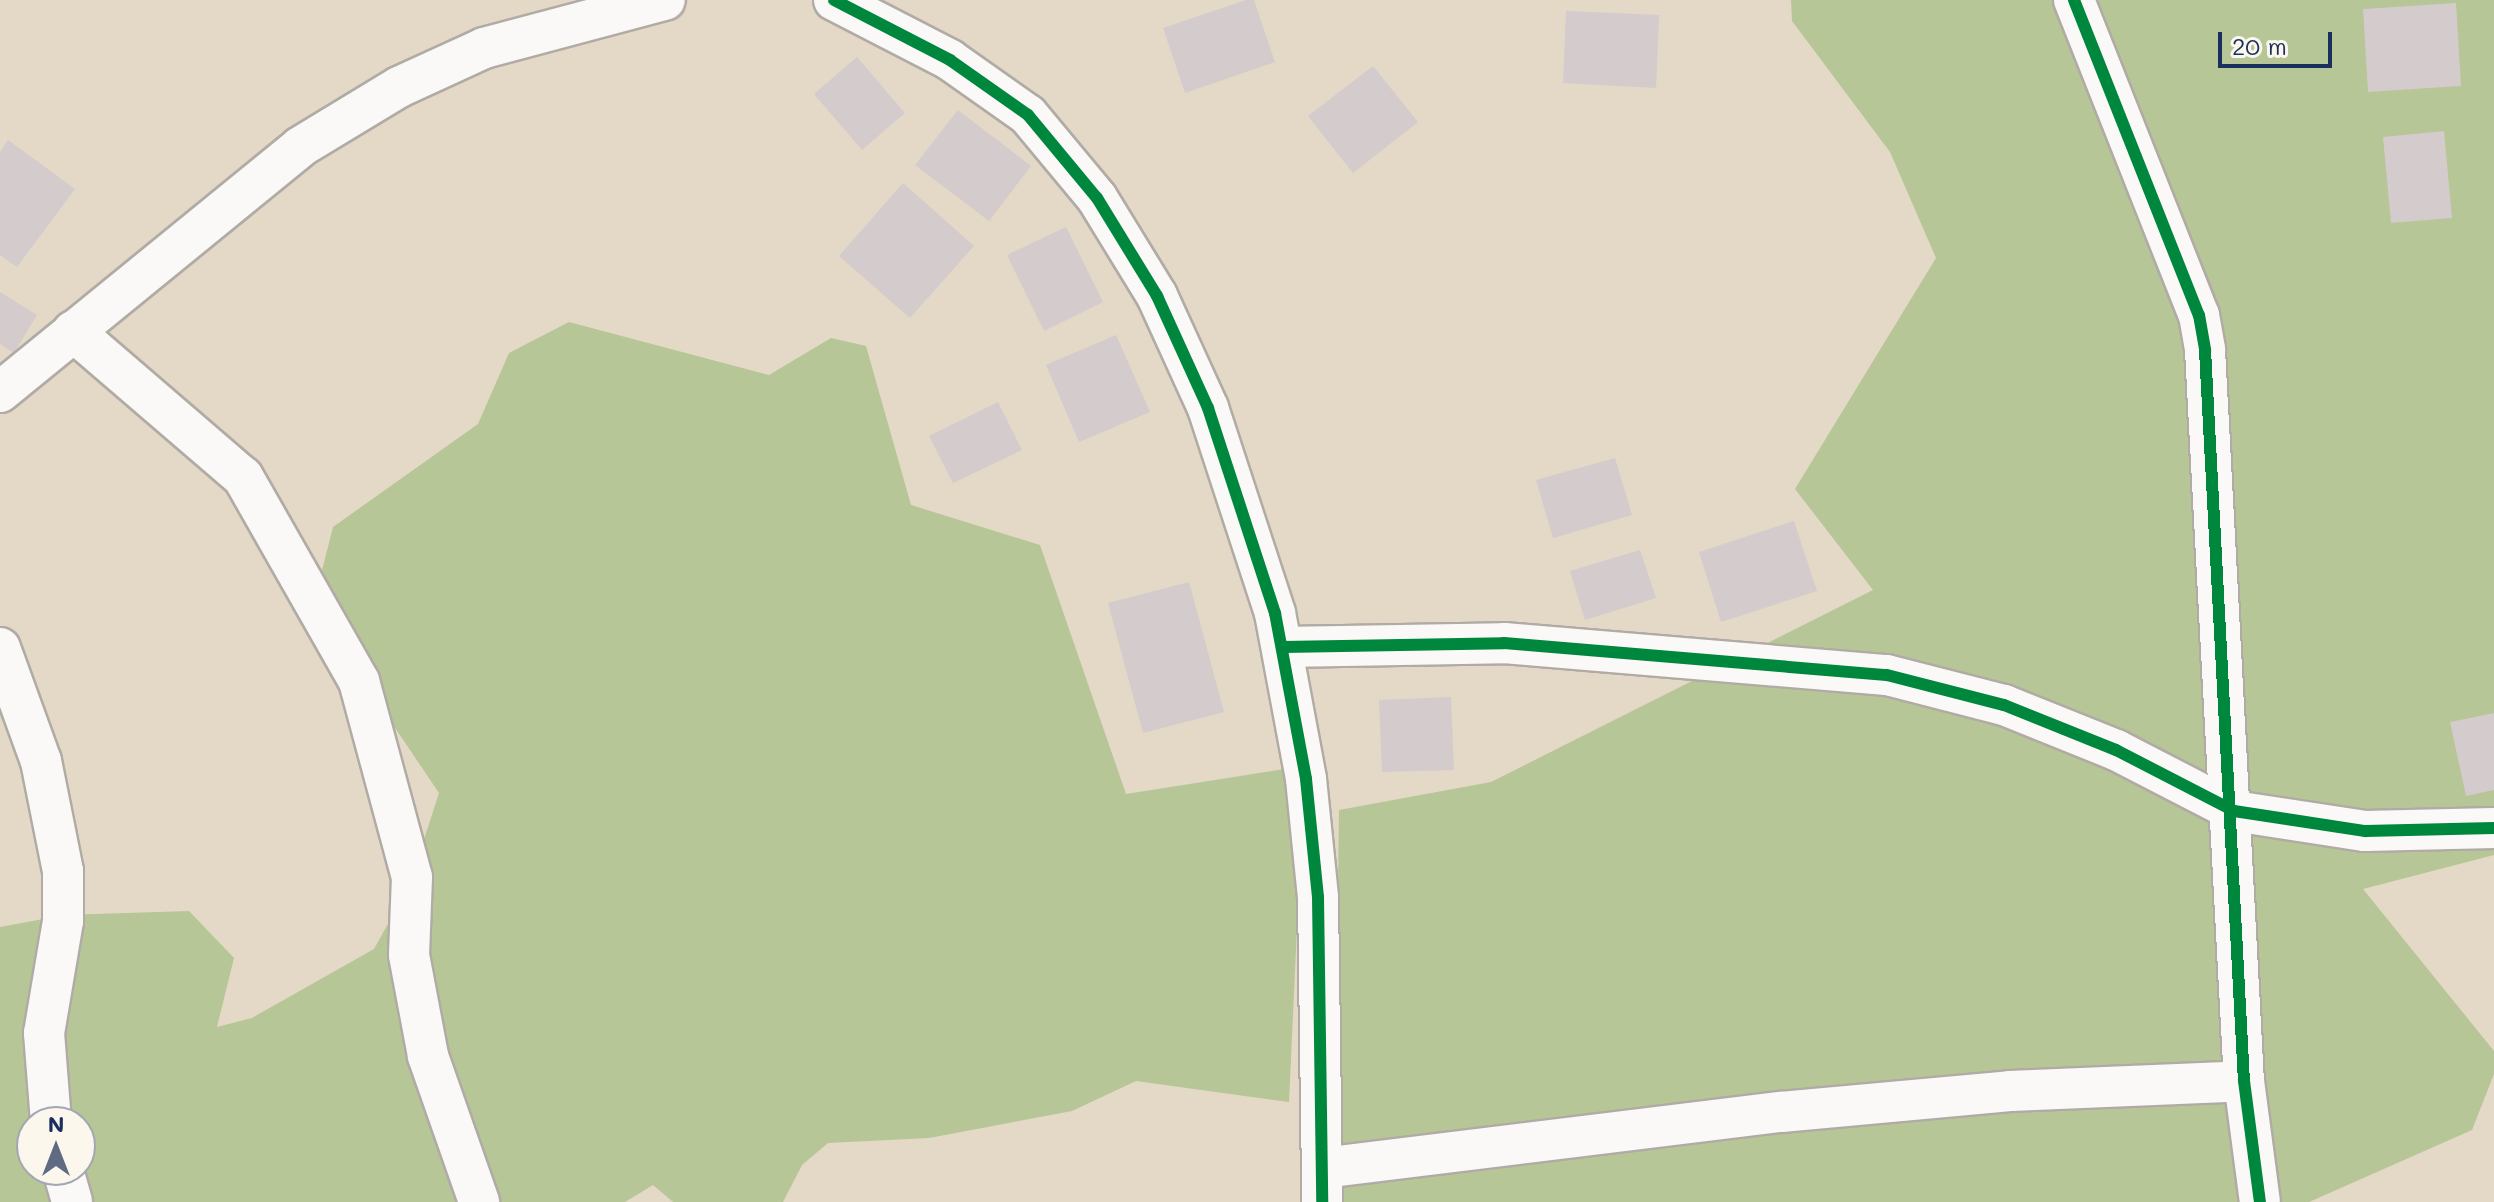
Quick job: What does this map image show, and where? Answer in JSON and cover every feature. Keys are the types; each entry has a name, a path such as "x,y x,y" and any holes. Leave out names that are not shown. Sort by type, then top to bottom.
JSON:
{"street":[{"path":"0,392 300,147 399,87 484,48 665,0"},
{"path":"834,0 950,60 1028,115 1097,198 1157,296 1208,408 1283,647 1318,897 1322,1185 1796,1111 2244,1081"},
{"path":"2074,0 2199,315 2211,400 2234,811 2244,1081 2260,1202"},
{"path":"73,331 243,477 359,681 412,877 409,955 428,1056 479,1202"},
{"path":"1283,647 1504,643 1887,675 2004,705 2116,750 2234,811 2365,831 2494,828"},
{"path":"0,648 41,761 63,871 63,921 44,1033 50,1106"}],"green space":[{"path":"1791,0 2494,0 2494,855 2363,889 2494,1051 2494,1074 2472,1130 2309,1202 1334,1202 1339,810 1491,782 1873,590 1795,489 1936,258 1890,152 1792,21"},
{"path":"569,322 769,375 831,338 866,346 911,505 1040,545 1126,794 1291,768 1299,884 1289,1102 1136,1081 1072,1111 929,1138 828,1143 802,1165 783,1202 673,1202 653,1185 625,1202 0,1202 0,927 65,915 189,911 234,958 217,1027 252,1018 374,949 409,886 439,793 313,606 333,527 478,424 509,353"}],"building":[{"path":"1254,0 1275,62 1185,93 1163,28"},
{"path":"2456,3 2461,86 2368,92 2363,9"},
{"path":"1566,11 1659,15 1656,88 1563,83"},
{"path":"857,57 905,113 862,150 814,94"},
{"path":"1373,66 1418,122 1353,173 1308,116"},
{"path":"958,110 1031,166 989,221 915,165"},
{"path":"2444,131 2452,218 2391,223 2383,137"},
{"path":"8,140 75,189 17,267 0,255 0,152"},
{"path":"903,183 974,246 910,318 839,256"},
{"path":"1066,227 1103,302 1044,331 1007,255"},
{"path":"0,292 37,315 14,353 0,344"},
{"path":"1116,335 1150,412 1079,442 1046,365"},
{"path":"998,402 1022,450 953,483 929,436"},
{"path":"1615,458 1632,515 1553,538 1536,480"},
{"path":"1794,521 1817,591 1721,622 1699,552"},
{"path":"1640,550 1656,598 1585,620 1570,571"},
{"path":"1189,582 1224,712 1143,733 1108,603"},
{"path":"1451,697 1454,770 1382,772 1379,700"},
{"path":"2494,713 2494,790 2466,796 2450,722"}],"cycle path":[{"path":"834,0 950,60 1028,115 1097,198 1157,296 1208,408 1275,613 1306,779 1318,897 1322,1202"},
{"path":"2074,0 2199,315 2205,350 2244,1081 2260,1202"},
{"path":"1283,647 1504,643 1887,675 2004,705 2116,750 2234,811 2365,831 2494,828"}]}
